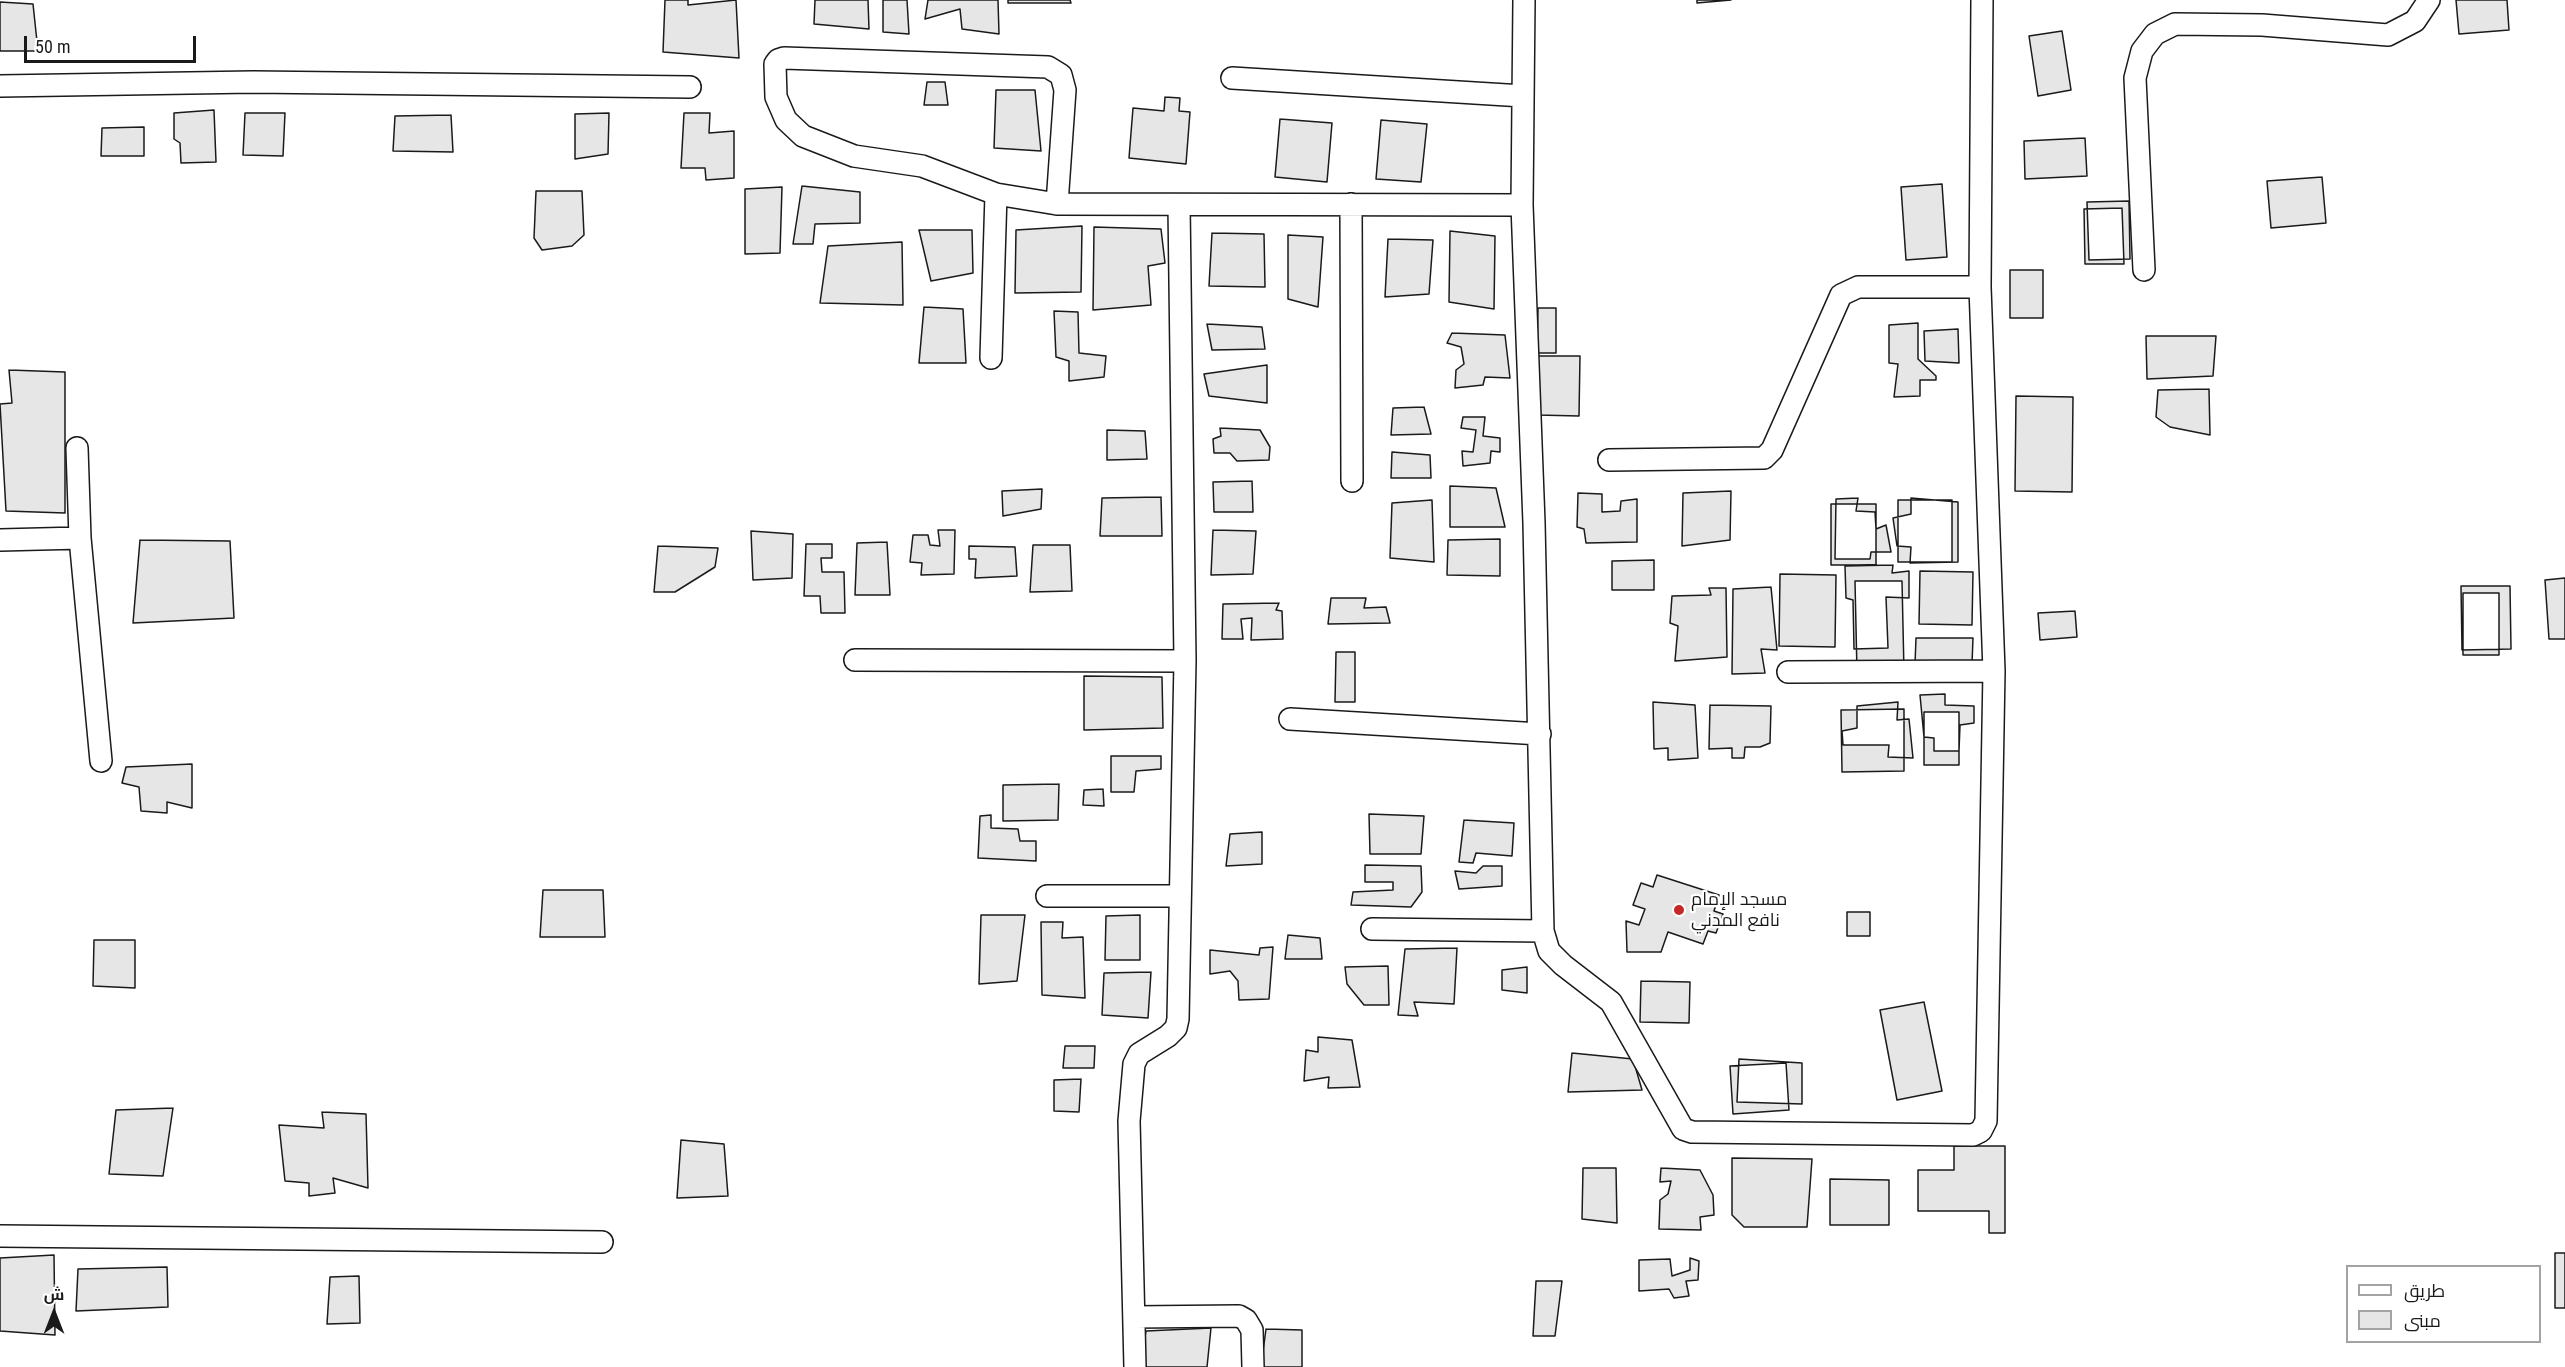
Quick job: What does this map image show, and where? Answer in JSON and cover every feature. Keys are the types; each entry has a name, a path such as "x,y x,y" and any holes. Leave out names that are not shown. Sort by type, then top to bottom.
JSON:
{"street":[{"path":"1524,0 1522,205 1540,734 1543,931 1549,951 1563,965 1611,1002 1620,1014 1683,1129 1692,1132 1973,1135 1981,1131 1986,1121 1994,671 1980,287 1983,0"},
{"path":"2144,270 2135,78 2142,51 2155,34 2175,24 2262,25 2388,35 2415,21 2429,0"},
{"path":"1057,204 1065,90 1060,75 1048,67 796,58 778,60 775,64 776,97 786,120 803,136 854,156 922,166 996,194 1057,204 1522,205"},
{"path":"1232,78 1523,96"},
{"path":"0,86 253,82 690,87"},
{"path":"991,358 996,194"},
{"path":"1351,204 1352,481"},
{"path":"1135,1367 1128,1121 1134,1065 1139,1054 1168,1036 1176,1028 1178,1019 1185,661 1179,205"},
{"path":"1609,460 1764,458 1772,450 1841,295 1848,289 1858,287 1980,287"},
{"path":"77,448 80,538 101,761"},
{"path":"0,540 80,538"},
{"path":"855,660 1185,661"},
{"path":"1788,672 1994,671"},
{"path":"1290,719 1540,734"},
{"path":"1047,896 1179,896"},
{"path":"1372,929 1543,931"},
{"path":"0,1236 602,1242"},
{"path":"1134,1317 1239,1316 1246,1320 1252,1330 1253,1367"}],"building":[{"path":"665,0 688,0 688,5 736,0 739,58 663,52"},
{"path":"815,0 868,0 869,29 814,24"},
{"path":"883,0 907,0 909,34 883,32"},
{"path":"928,0 998,0 999,34 962,29 960,9 925,19"},
{"path":"1008,0 1070,0 1071,3 1008,3"},
{"path":"1697,0 1731,0 1697,3"},
{"path":"2456,0 2507,0 2509,30 2459,34"},
{"path":"0,2 33,4 38,51 0,51"},
{"path":"2062,31 2071,90 2038,96 2029,36"},
{"path":"927,82 945,82 948,105 924,105"},
{"path":"996,90 1035,90 1041,151 994,148"},
{"path":"1165,97 1180,98 1179,111 1190,112 1186,164 1129,158 1133,108 1164,111"},
{"path":"214,110 216,162 181,163 180,143 174,139 174,113"},
{"path":"245,113 285,113 283,156 243,155"},
{"path":"609,113 608,154 575,159 575,114"},
{"path":"684,113 710,113 709,133 734,131 734,178 706,180 705,168 681,168"},
{"path":"451,115 453,152 393,151 395,116"},
{"path":"1280,119 1332,123 1327,182 1275,177"},
{"path":"1381,120 1427,124 1421,182 1376,179"},
{"path":"144,127 144,156 101,156 102,128"},
{"path":"2085,138 2087,176 2025,179 2024,141"},
{"path":"2322,177 2326,223 2271,228 2267,181"},
{"path":"1942,184 1947,257 1906,260 1901,187"},
{"path":"802,186 860,192 860,223 815,224 813,244 793,244"},
{"path":"782,187 780,253 745,254 745,189"},
{"path":"536,191 582,191 584,235 572,246 542,250 534,238"},
{"path":"2129,201 2130,259 2089,260 2087,202"},
{"path":"2122,208 2124,264 2085,264 2084,209"},
{"path":"1082,226 1081,292 1015,293 1016,230"},
{"path":"1094,227 1161,229 1165,263 1148,266 1151,305 1093,310"},
{"path":"919,230 972,230 973,273 931,281"},
{"path":"1450,231 1495,236 1494,309 1449,302"},
{"path":"1212,233 1264,234 1265,287 1209,286"},
{"path":"1288,235 1323,237 1318,307 1288,299"},
{"path":"1388,239 1433,240 1429,294 1385,297"},
{"path":"902,242 903,305 820,303 828,246"},
{"path":"2010,270 2043,270 2043,318 2010,318"},
{"path":"924,307 963,309 966,363 919,363"},
{"path":"1538,308 1556,308 1556,353 1537,353"},
{"path":"1054,311 1078,312 1079,353 1106,356 1104,377 1069,381 1069,361 1056,357"},
{"path":"1918,323 1918,359 1936,376 1936,380 1920,380 1920,396 1894,397 1898,364 1889,363 1889,325"},
{"path":"1207,324 1262,327 1265,349 1212,350"},
{"path":"1958,329 1959,363 1925,361 1924,331"},
{"path":"1452,333 1505,335 1510,378 1485,377 1483,385 1455,388 1456,370 1464,364 1461,347 1447,343"},
{"path":"2146,336 2216,336 2213,376 2147,379"},
{"path":"1538,356 1580,356 1579,416 1537,415"},
{"path":"1267,365 1267,403 1209,396 1204,374"},
{"path":"9,370 65,372 65,513 6,511 0,404 12,403"},
{"path":"2209,389 2210,435 2170,427 2156,417 2158,390"},
{"path":"2016,396 2073,397 2072,492 2015,491"},
{"path":"1424,407 1431,434 1391,435 1393,408"},
{"path":"1463,417 1485,417 1483,436 1500,438 1500,452 1491,451 1490,463 1463,466 1462,451 1473,452 1476,430 1461,428"},
{"path":"1220,428 1260,430 1270,447 1269,460 1237,461 1230,453 1214,453 1213,439 1221,436"},
{"path":"1107,430 1145,431 1147,459 1107,460"},
{"path":"1392,452 1430,455 1431,478 1391,478"},
{"path":"1252,481 1253,512 1214,512 1213,482"},
{"path":"1450,486 1496,488 1505,527 1450,527"},
{"path":"1042,489 1041,509 1003,516 1002,491"},
{"path":"1731,491 1730,540 1682,546 1683,493"},
{"path":"1578,493 1602,494 1602,512 1620,511 1621,501 1637,499 1637,542 1586,543 1584,529 1577,527"},
{"path":"1161,497 1162,536 1100,536 1102,498"},
{"path":"1858,498 1856,511 1875,512 1876,529 1886,525 1891,552 1871,552 1870,559 1835,559 1836,499"},
{"path":"1911,498 1958,502 1958,562 1910,563 1911,547 1897,546 1893,518 1911,514"},
{"path":"1432,500 1434,562 1390,558 1392,503"},
{"path":"1898,500 1952,500 1952,562 1898,562"},
{"path":"1831,504 1876,504 1876,565 1831,565"},
{"path":"938,530 955,530 954,574 921,575 922,563 910,562 913,535 928,535 930,545 940,546"},
{"path":"1213,530 1256,531 1253,574 1211,575"},
{"path":"751,531 793,534 792,578 753,580"},
{"path":"1500,539 1500,576 1447,575 1448,540"},
{"path":"140,540 230,541 234,618 133,623"},
{"path":"887,542 890,595 855,595 857,543"},
{"path":"806,544 832,544 832,558 821,558 822,572 844,572 845,613 821,613 820,596 804,596"},
{"path":"1033,545 1070,545 1072,591 1030,592"},
{"path":"658,546 718,548 715,567 675,592 654,592"},
{"path":"969,546 1015,547 1017,576 975,578 976,559 969,559"},
{"path":"1654,560 1654,590 1612,590 1612,561"},
{"path":"1893,565 1892,573 1909,571 1909,598 1886,597 1888,648 1854,649 1853,600 1846,598 1845,566"},
{"path":"1920,571 1973,572 1972,625 1919,624"},
{"path":"1780,574 1836,575 1835,647 1779,646"},
{"path":"2565,578 2565,639 2549,639 2545,580"},
{"path":"1855,581 1902,581 1904,672 1857,673"},
{"path":"2461,586 2510,586 2511,649 2462,650"},
{"path":"1771,587 1777,650 1761,649 1765,673 1732,674 1733,589"},
{"path":"1709,588 1726,588 1727,657 1675,661 1678,626 1670,623 1672,596 1711,595"},
{"path":"2463,593 2499,593 2499,655 2463,655"},
{"path":"1331,598 1366,598 1364,608 1386,607 1390,623 1328,624"},
{"path":"1279,603 1276,610 1282,611 1283,639 1251,640 1252,618 1241,619 1243,639 1222,639 1223,604"},
{"path":"2075,611 2077,637 2040,640 2038,613"},
{"path":"1916,638 1973,638 1972,664 1915,664"},
{"path":"1336,652 1355,652 1355,702 1335,702"},
{"path":"1084,676 1162,677 1163,728 1084,730"},
{"path":"1945,694 1945,705 1974,706 1974,723 1960,725 1959,751 1934,751 1934,738 1924,737 1920,695"},
{"path":"1653,702 1695,705 1698,758 1668,760 1668,748 1654,749"},
{"path":"1898,702 1897,720 1909,719 1913,758 1888,757 1889,745 1843,745 1842,731 1857,728 1857,706"},
{"path":"1710,705 1771,706 1770,743 1760,747 1745,747 1744,758 1732,758 1732,748 1709,749"},
{"path":"1904,709 1904,771 1842,772 1841,710"},
{"path":"1924,712 1959,712 1959,765 1924,765"},
{"path":"1111,756 1161,756 1161,769 1136,771 1134,792 1111,792"},
{"path":"192,764 192,808 167,802 167,813 141,811 139,787 122,783 126,767"},
{"path":"1059,784 1058,820 1003,821 1003,785"},
{"path":"1103,789 1104,806 1083,805 1084,790"},
{"path":"1369,814 1424,816 1421,854 1370,854"},
{"path":"991,815 991,828 1018,829 1020,841 1036,841 1036,861 978,858 980,816"},
{"path":"1464,820 1514,823 1512,856 1476,853 1473,863 1459,862"},
{"path":"1262,832 1262,864 1226,866 1230,834"},
{"path":"1365,865 1421,866 1422,892 1411,907 1351,905 1353,892 1393,890 1393,882 1365,882"},
{"path":"1483,866 1502,866 1502,886 1459,889 1455,871 1476,873"},
{"path":"1657,875 1719,895 1714,911 1723,914 1716,933 1708,931 1703,944 1668,932 1661,952 1627,952 1626,921 1639,925 1645,909 1633,905 1641,883 1653,887"},
{"path":"543,890 603,890 605,937 540,937"},
{"path":"1847,912 1870,912 1870,936 1847,936"},
{"path":"981,915 1025,915 1017,981 979,984"},
{"path":"1140,915 1140,960 1105,960 1106,916"},
{"path":"1041,922 1063,922 1062,938 1083,937 1085,998 1042,995"},
{"path":"1288,935 1320,938 1322,959 1285,959"},
{"path":"94,940 135,940 135,988 93,986"},
{"path":"1273,947 1269,999 1239,1000 1238,981 1230,971 1210,974 1210,950 1259,955 1260,948"},
{"path":"1457,948 1454,1004 1414,1002 1418,1016 1398,1015 1405,949"},
{"path":"1388,966 1389,1005 1364,1005 1347,984 1345,967"},
{"path":"1527,967 1527,993 1502,990 1502,970"},
{"path":"1151,972 1148,1018 1102,1015 1104,973"},
{"path":"1641,981 1690,982 1689,1023 1640,1022"},
{"path":"1924,1002 1942,1091 1897,1100 1880,1010"},
{"path":"1318,1037 1352,1040 1360,1087 1328,1088 1329,1077 1304,1081 1306,1050 1318,1052"},
{"path":"1065,1046 1095,1046 1094,1068 1063,1068"},
{"path":"1572,1053 1633,1059 1642,1090 1568,1092"},
{"path":"1739,1059 1802,1063 1802,1104 1737,1102"},
{"path":"1786,1063 1789,1110 1733,1114 1730,1066"},
{"path":"1081,1079 1079,1112 1054,1111 1054,1080"},
{"path":"173,1108 163,1176 109,1174 116,1110"},
{"path":"322,1112 366,1114 368,1188 333,1178 335,1193 309,1196 309,1183 285,1181 279,1125 324,1128"},
{"path":"681,1140 724,1144 728,1196 677,1198"},
{"path":"1954,1146 2005,1146 2005,1233 1989,1233 1989,1211 1918,1211 1918,1170 1954,1170"},
{"path":"1732,1158 1812,1159 1807,1227 1744,1227 1732,1215"},
{"path":"1583,1168 1616,1168 1617,1223 1582,1219"},
{"path":"1661,1168 1700,1170 1713,1195 1714,1215 1700,1217 1701,1230 1659,1229 1660,1200 1668,1194 1671,1181 1660,1182"},
{"path":"1830,1179 1889,1180 1889,1225 1830,1225"},
{"path":"2555,1253 2565,1253 2565,1308 2555,1308"},
{"path":"54,1255 55,1335 0,1331 0,1258"},
{"path":"1690,1258 1699,1261 1698,1280 1686,1281 1689,1296 1674,1298 1669,1289 1639,1291 1639,1260 1670,1259 1672,1276 1690,1270"},
{"path":"167,1267 168,1307 76,1311 78,1269"},
{"path":"359,1276 360,1323 327,1324 330,1277"},
{"path":"1536,1281 1562,1281 1555,1336 1533,1336"},
{"path":"1211,1328 1207,1367 1140,1367 1146,1331"},
{"path":"1266,1329 1302,1330 1302,1367 1261,1367"}],"place":[{"name":"مسجد الإمام نافع المدني","path":"1679,910"}]}
